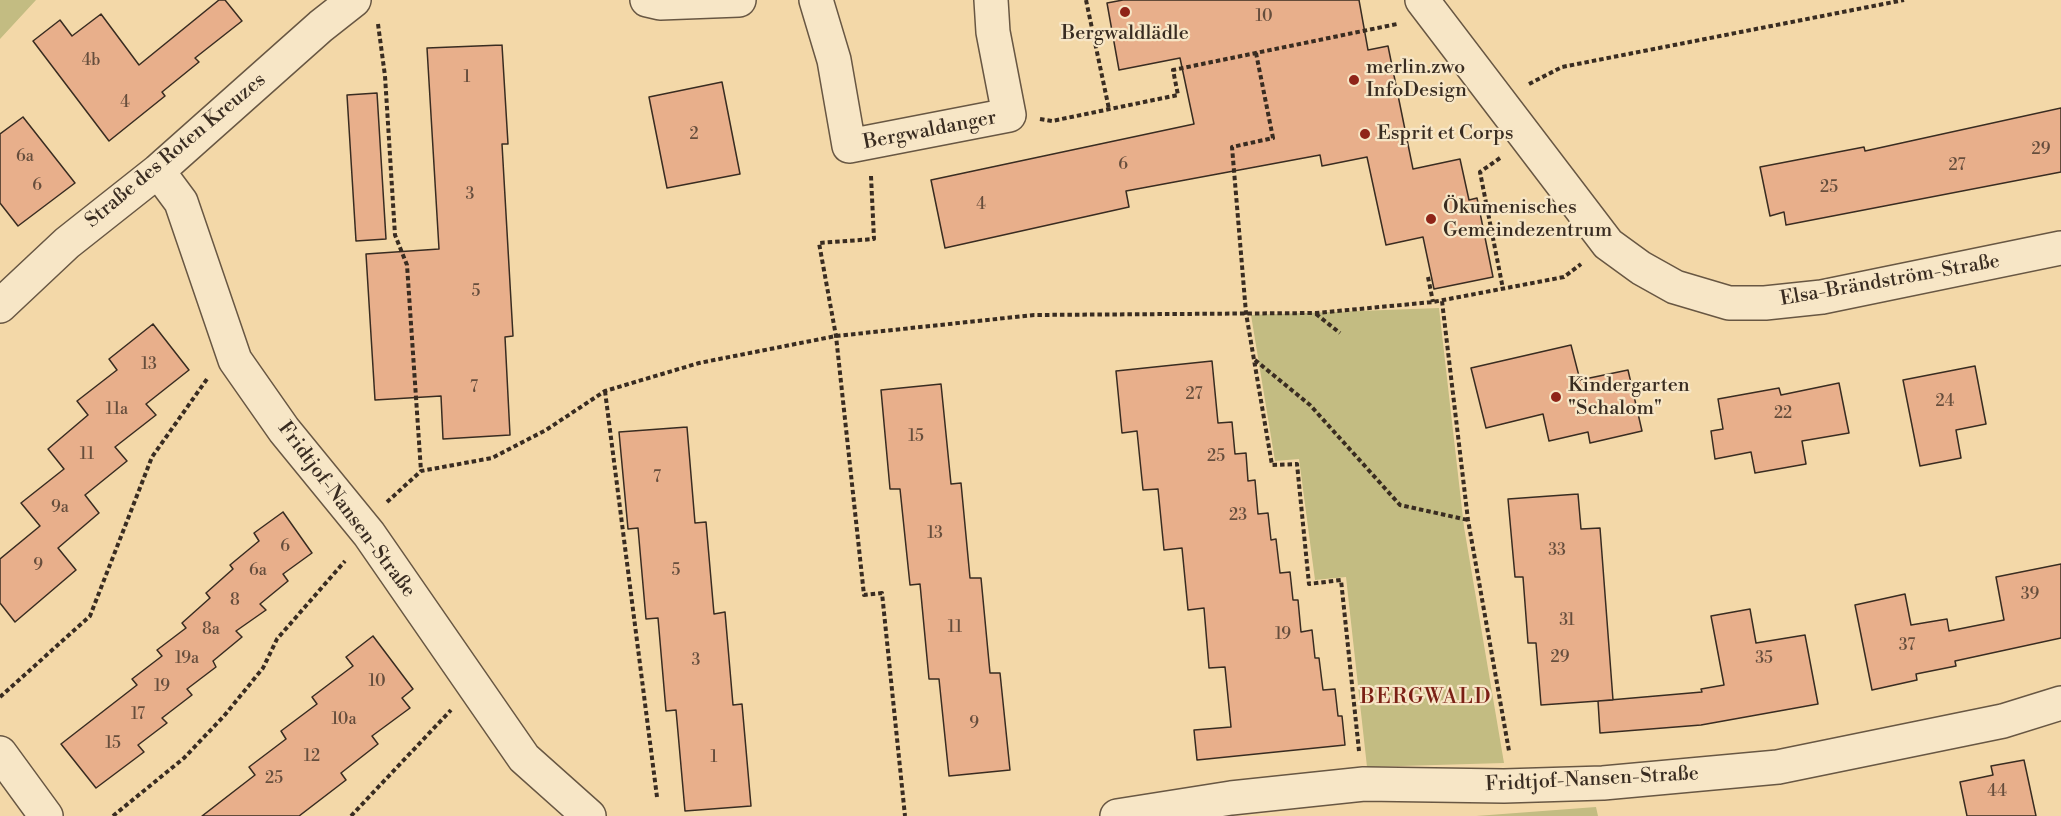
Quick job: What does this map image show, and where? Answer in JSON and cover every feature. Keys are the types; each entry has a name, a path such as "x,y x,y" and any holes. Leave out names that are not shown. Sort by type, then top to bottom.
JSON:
{"street":[{"path":"647,0 660,3 739,0"},
{"name":"Bergwaldanger","path":"816,0 834,60 849,146 1009,115 993,32 991,0"},
{"name":"Elsa-Brändström-Straße","path":"1429,8 1608,244 1641,268 1675,287 1729,303 1765,303 1822,297 2061,248"},
{"name":"Straße des Roten Kreuzes","path":"0,306 67,243 158,171 321,26 364,9"},
{"name":"Fridtjof-Nansen-Straße","path":"158,171 181,202 235,360 284,430 369,534 524,758 589,816"},
{"name":"Fridtjof-Nansen-Straße","path":"1118,816 1231,798 1364,784 1504,786 1603,783 1778,767 2003,721 2061,702"},
{"path":"0,753 45,816"}],"path":[{"path":"1086,0 1109,108"},
{"path":"1503,104 1535,80 1562,67 1904,0"},
{"path":"1052,121 1178,95 1173,70 1256,53 1429,8"},
{"path":"364,9 380,27 395,235 407,265 421,471"},
{"path":"1256,53 1273,138 1232,147 1246,313 1272,465 1297,464 1310,584 1341,580 1355,720"},
{"path":"1503,289 1480,172 1527,137"},
{"path":"870,143 874,239 819,243 836,336 864,595 882,593 905,816"},
{"path":"113,816 184,758 224,716 263,668 277,639 369,534 382,506 421,471 492,458 546,430 605,391 699,363 836,336 1034,315 1316,313 1442,301 1564,277 1608,244"},
{"path":"1428,277 1433,302"},
{"path":"1442,301 1468,520 1511,763"},
{"path":"1316,313 1340,333"},
{"path":"0,697 90,616 152,457 209,376 235,360"},
{"path":"1255,360 1310,405 1400,505 1468,520"},
{"path":"605,391 657,797"},
{"path":"351,816 474,685"}],"shaded area":[{"path":"0,0 36,0 0,39"},
{"path":"1439,308 1464,527 1504,763 1367,767 1346,577 1315,580 1299,459 1275,461 1251,315"},
{"path":"1596,807 1598,816 1476,816"}],"building":[{"path":"219,0 225,0 242,21 195,58 199,62 162,92 165,96 109,141 33,41 60,20 72,36 101,14 139,65"},
{"path":"1123,0 1359,0 1368,50 1388,46 1413,169 1460,159 1469,200 1477,198 1493,277 1434,289 1423,237 1386,245 1367,157 1322,166 1320,155 1126,191 1129,207 945,248 931,180 1194,124 1180,58 1119,70 1107,3"},
{"path":"502,45 508,144 502,144 513,336 505,337 510,435 443,439 441,396 375,400 366,254 439,249 427,48"},
{"path":"722,82 740,174 667,188 649,97"},
{"path":"377,93 386,239 356,241 347,95"},
{"path":"2061,108 2061,172 1786,225 1784,212 1770,216 1760,167 1864,147 1865,151"},
{"path":"23,117 75,183 18,226 0,203 0,134"},
{"path":"153,324 189,370 146,404 156,415 115,447 127,461 85,495 99,513 58,548 76,570 15,622 0,603 0,559 40,526 21,503 64,469 48,449 88,415 77,401 117,370 109,359"},
{"name":"Kindergarten \"Schalom\"","path":"1571,345 1580,380 1628,370 1642,431 1590,443 1588,432 1549,441 1543,414 1486,428 1471,368"},
{"path":"1212,361 1218,423 1232,422 1235,454 1246,453 1248,481 1255,480 1258,514 1268,513 1271,540 1276,539 1280,573 1290,572 1293,600 1298,600 1301,632 1312,630 1315,658 1319,658 1323,690 1335,689 1338,716 1342,716 1345,745 1197,760 1194,730 1231,727 1225,667 1209,668 1204,608 1188,610 1182,548 1164,550 1158,489 1143,490 1137,431 1122,433 1116,371"},
{"path":"1975,366 1986,424 1956,430 1961,458 1920,466 1903,380"},
{"path":"1839,383 1849,433 1802,441 1806,464 1755,473 1751,452 1715,459 1711,431 1723,429 1718,399 1779,388 1781,395"},
{"path":"941,384 951,484 961,483 970,578 981,578 990,673 1000,673 1010,770 949,776 939,679 929,679 920,584 910,585 900,489 890,489 881,390"},
{"path":"687,427 695,523 706,522 714,614 725,612 733,705 742,704 751,806 685,811 676,710 666,711 658,618 646,619 638,528 628,529 619,432"},
{"path":"1578,494 1581,529 1600,528 1613,700 1541,705 1536,643 1528,643 1523,577 1515,577 1508,499"},
{"path":"283,512 312,553 283,574 288,581 260,604 266,610 236,631 242,637 213,661 216,667 187,689 192,695 162,718 167,723 138,745 144,752 96,788 61,744 137,685 132,679 162,656 157,650 186,628 182,623 210,598 206,593 233,569 230,565 259,541 254,533"},
{"path":"2061,564 2061,638 1955,661 1956,666 1916,674 1917,680 1872,690 1855,605 1905,594 1911,625 1947,619 1949,631 2004,620 1996,577"},
{"path":"1750,609 1756,643 1805,635 1818,704 1701,725 1600,733 1598,701 1702,692 1701,689 1724,685 1711,616"},
{"path":"373,636 413,689 402,698 410,708 372,736 378,744 341,773 346,780 299,816 202,816 255,775 249,767 286,739 281,731 317,704 312,697 353,666 346,657"},
{"path":"2024,760 2036,816 1967,816 1960,782 1993,775 1991,766"}],"place":[{"name":"Bergwaldlädle","path":"1125,12"},
{"name":"merlin.zwo InfoDesign","path":"1354,80"},
{"name":"Esprit et Corps","path":"1365,134"},
{"name":"Ökumenisches Gemeindezentrum","path":"1431,219"},
{"name":"Kindergarten \"Schalom\"","path":"1556,397"}],"district":[{"name":"BERGWALD","path":"1426,698"}]}
